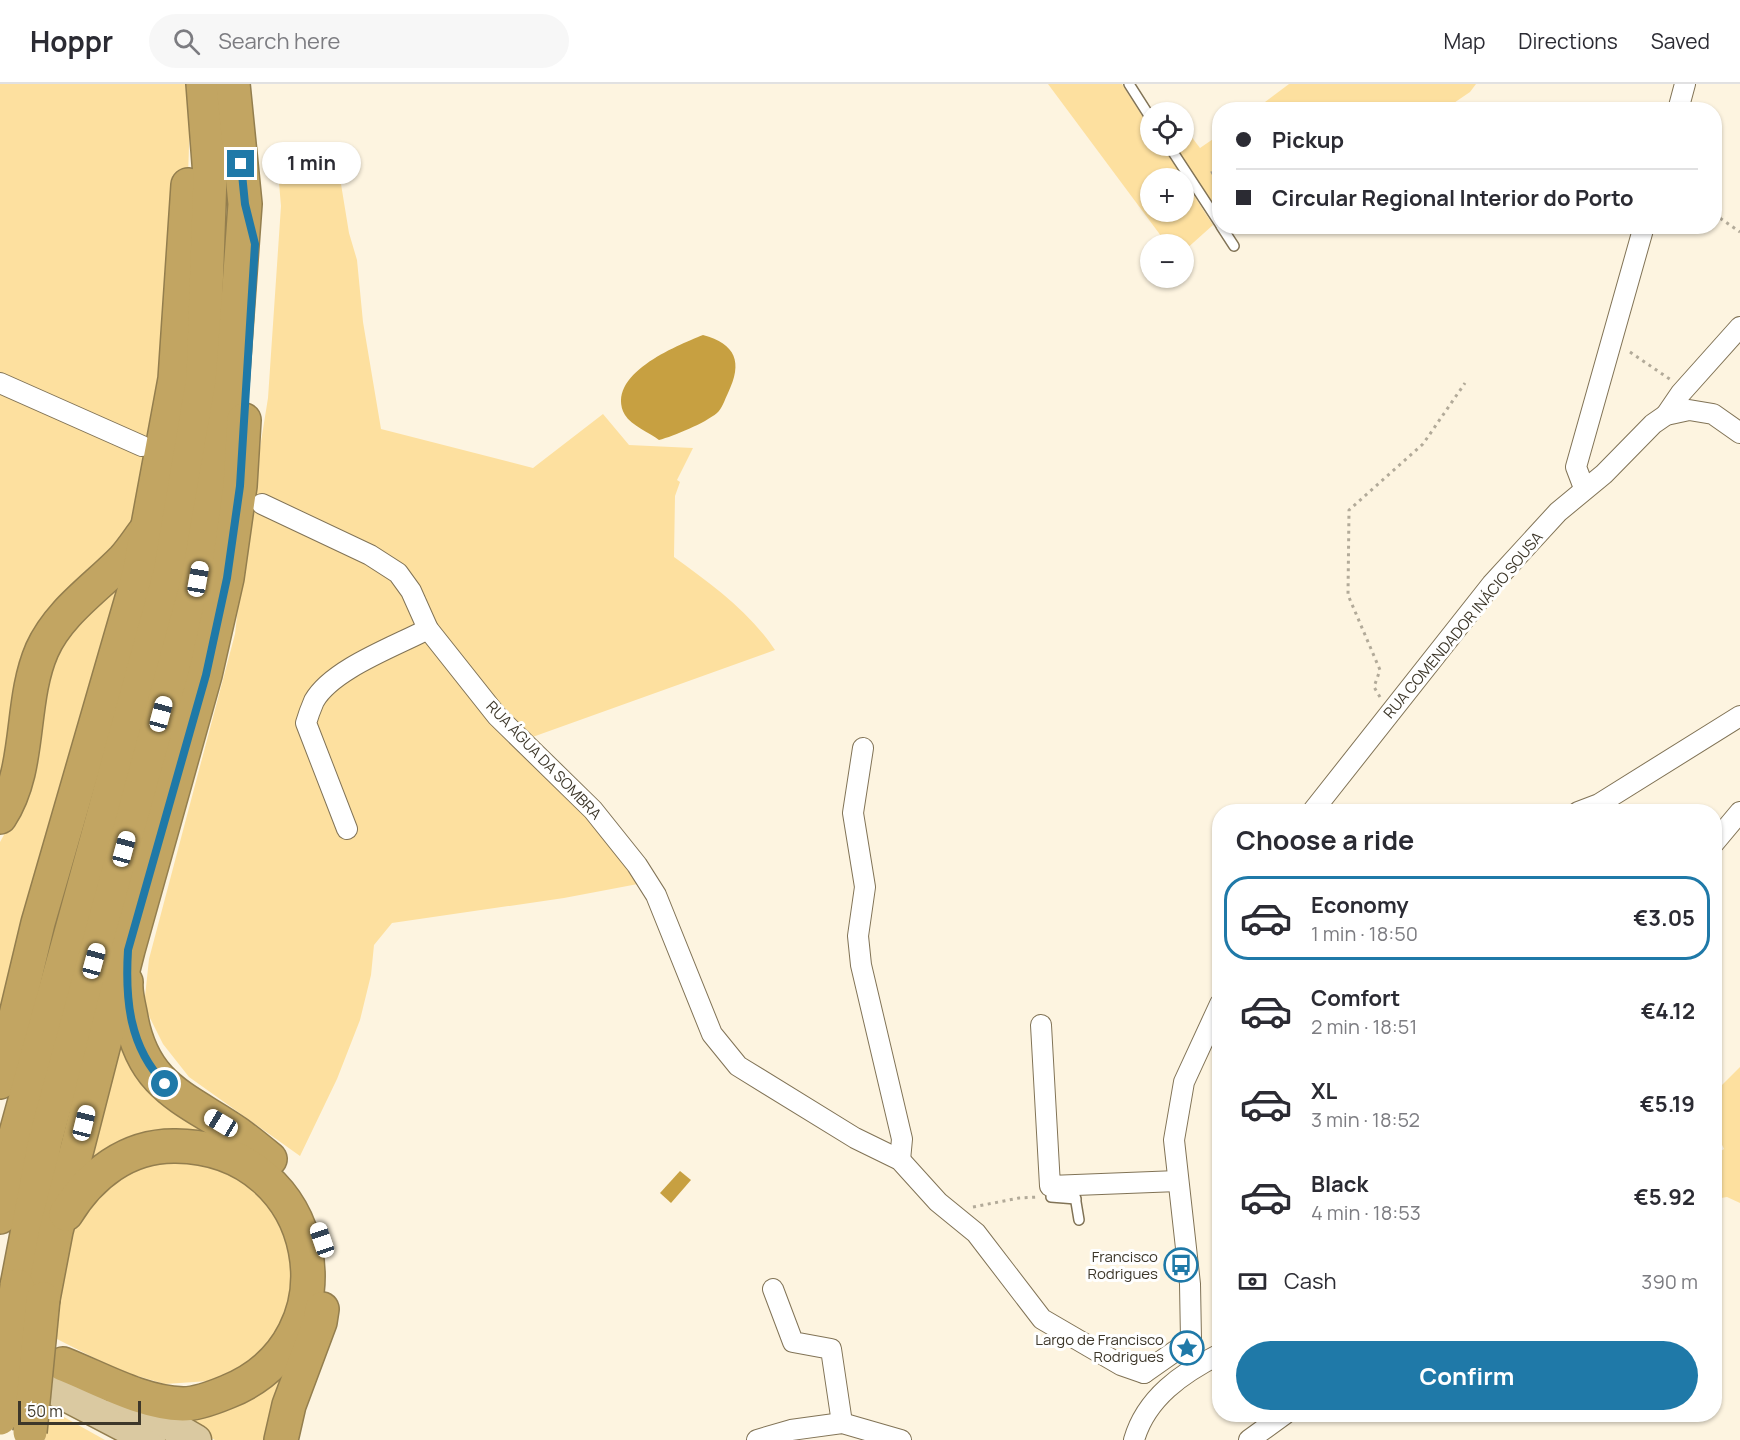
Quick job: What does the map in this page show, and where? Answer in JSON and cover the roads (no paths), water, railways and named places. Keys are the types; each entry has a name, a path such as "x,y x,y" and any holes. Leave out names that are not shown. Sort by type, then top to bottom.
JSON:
{"highway":[{"path":"56,1231 128,950 206,675 227,578 240,486 255,244 213,85"},
{"path":"0,1082 38,923 139,574 151,524 175,379 192,114 213,85"},
{"path":"0,1217 15,1137 170,573 203,378 213,85"},
{"path":"20,1436 30,1292 45,1141 198,579 232,384 245,204"},
{"path":"0,817 18,779 29,697 42,650 60,620 126,557 151,524"},
{"path":"128,950 126,989 132,1024 140,1050 153,1072 176,1096 237,1133 292,1176 311,1208 322,1240 326,1281 320,1322 289,1405 281,1440"},
{"path":"20,1436 0,1418 30,1292 56,1231 80,1192 104,1169 133,1154 167,1146 201,1146 226,1153 258,1170 277,1189 295,1216 306,1247 308,1284 300,1318 290,1339 271,1364 244,1385 218,1396 184,1404 63,1379"}],"main road":[{"path":"0,1332 150,1440"},
{"path":"0,1361 63,1379 196,1440"}],"street":[{"path":"1680,102 1685,84"},
{"path":"1584,488 1576,467 1642,234"},
{"path":"1666,415 1685,389 1701,374 1740,327"},
{"path":"1701,374 1702,396 1713,414 1740,433"},
{"path":"0,383 142,446"},
{"path":"1666,415 1689,410 1713,414"},
{"name":"RUA COMENDADOR INÁCIO SOUSA","path":"1318,804 1492,584 1558,512 1584,488 1604,474 1653,424 1666,415"},
{"name":"RUA ÁGUA DA SOMBRA","path":"262,504 370,555 398,573 411,591 429,630 497,716 610,829 656,895 703,1015 723,1051 758,1080 900,1160 938,1202 976,1233 1042,1319 1121,1365 1144,1373"},
{"path":"348,829 306,723 315,700 329,684 347,671 429,630"},
{"path":"1599,804 1740,716"},
{"path":"863,748 854,813 865,887 859,951 902,1139 900,1160"},
{"path":"1722,833 1740,812"},
{"path":"1212,1020 1189,1067 1179,1096 1174,1140 1190,1284 1191,1340 1212,1357"},
{"path":"1041,1025 1050,1186 1074,1192 1178,1181"},
{"path":"773,1289 793,1342 831,1349 842,1423"},
{"path":"1157,1395 1144,1373 1191,1340"},
{"path":"1134,1440 1138,1424 1157,1395 1212,1359"},
{"path":"1249,1440 1274,1422"},
{"path":"757,1440 791,1430 842,1423 902,1440"}],"lane":[{"path":"1129,84 1140,102"},
{"path":"1175,156 1212,213"},
{"path":"1226,234 1234,246"},
{"path":"1052,1197 1074,1192 1079,1220"}],"place":[{"name":"Francisco Rodrigues","path":"1181,1265"},
{"name":"Largo de Francisco Rodrigues","path":"1187,1348"}]}
